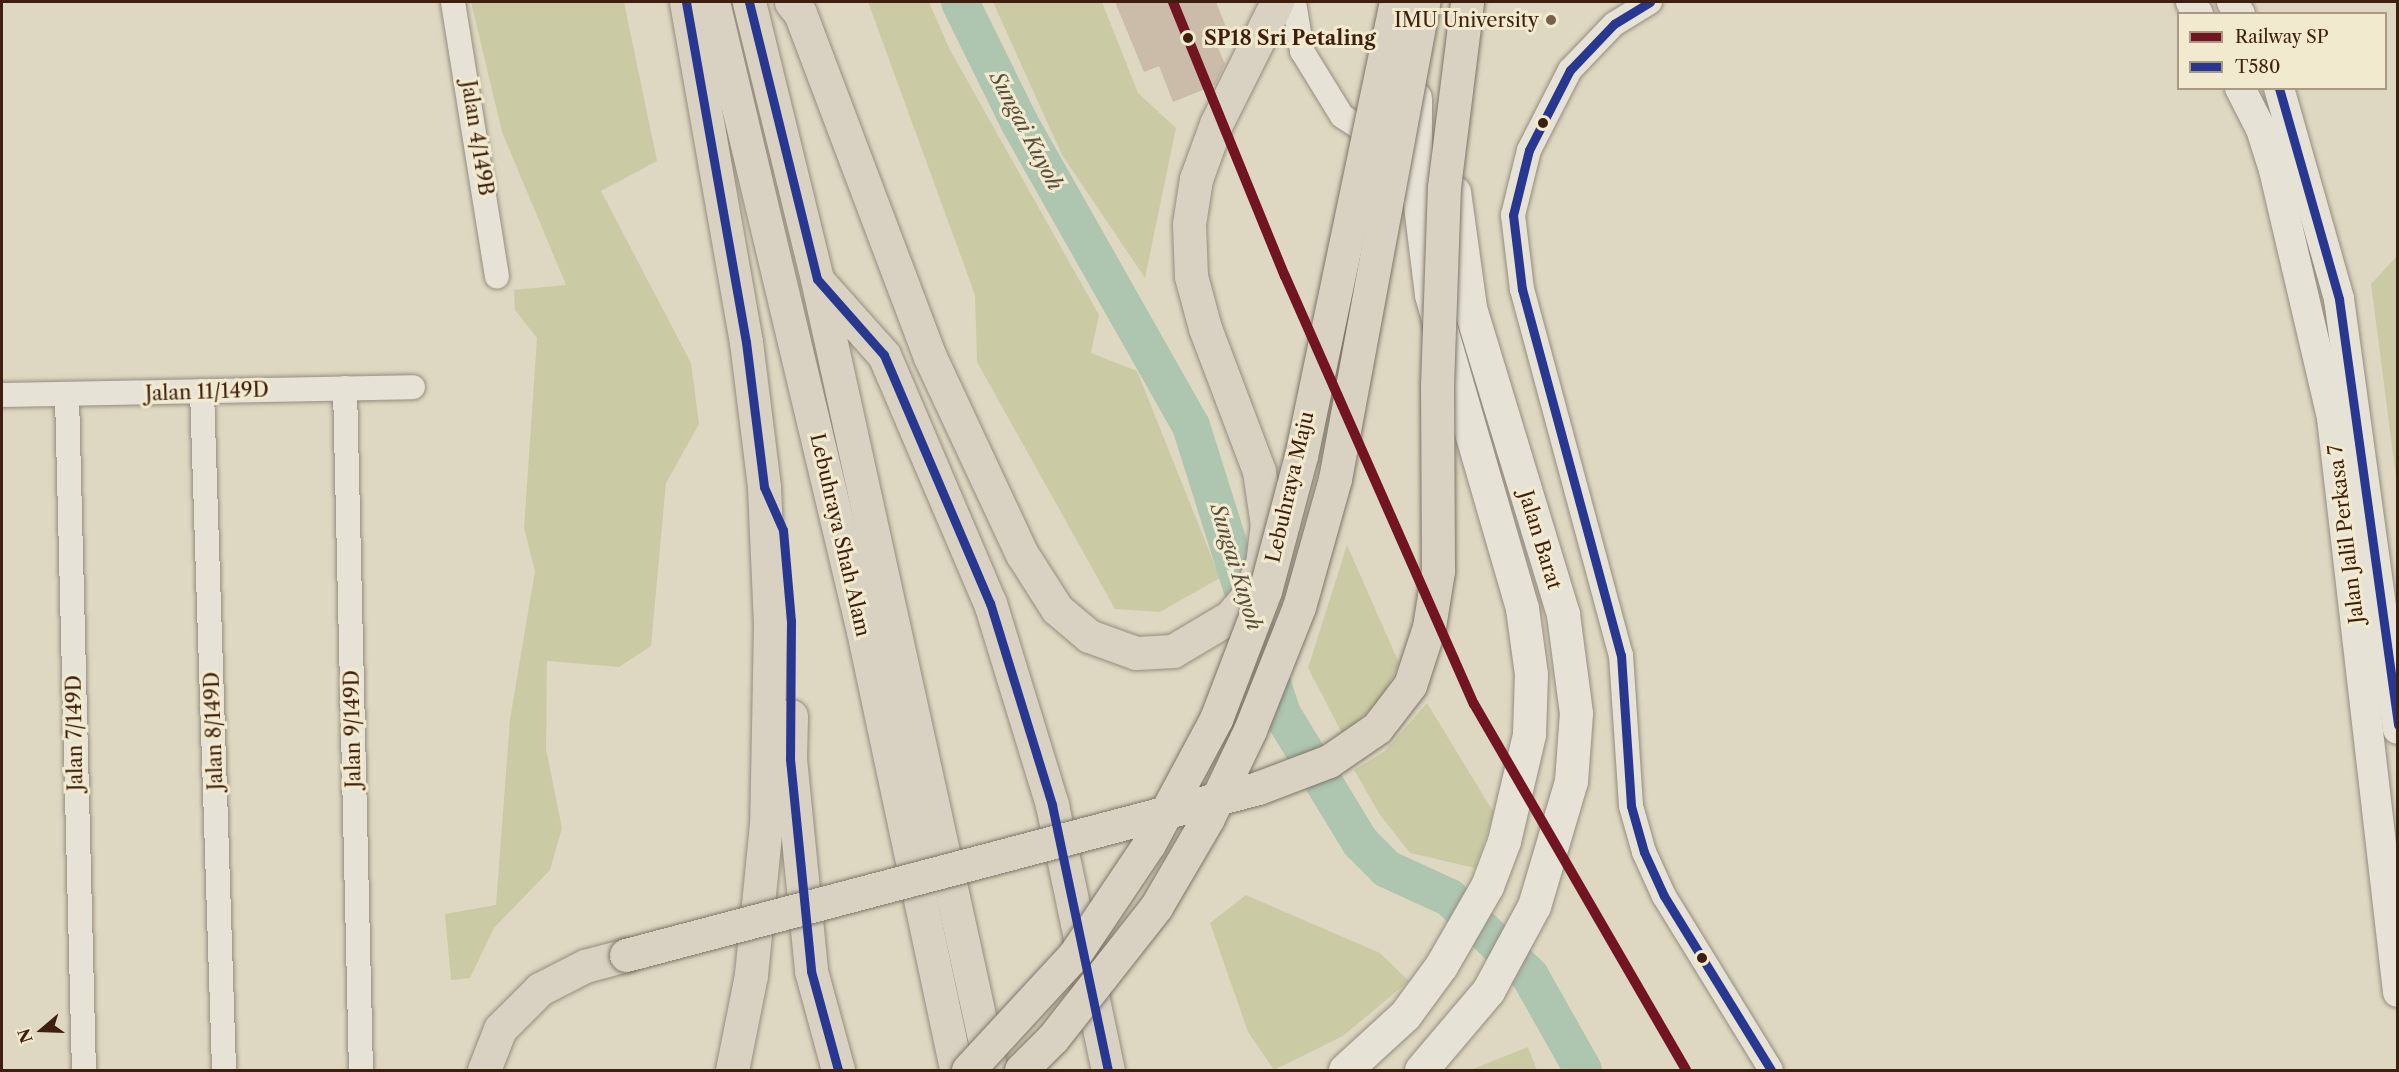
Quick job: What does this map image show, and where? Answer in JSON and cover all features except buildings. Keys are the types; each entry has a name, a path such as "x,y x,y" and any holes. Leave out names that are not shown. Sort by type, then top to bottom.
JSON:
{"highway":[{"path":"686,2 746,342 764,487 770,624 766,824 751,975 732,1071"},
{"name":"Lebuhraya Shah Alam","path":"713,2 863,631 956,1071"},
{"name":"Lebuhraya Shah Alam","path":"749,2 817,279 991,1071"},
{"path":"791,2 800,13 877,224 930,357 1007,523 1057,609 1089,636 1136,653 1173,651 1206,634 1230,617 1249,594 1262,564 1267,525 1259,471 1193,286 1189,224 1196,179 1216,124 1277,2"},
{"name":"Lebuhraya Maju","path":"968,1071 1075,954 1149,844 1216,719 1265,591 1301,456 1396,2"},
{"name":"Lebuhraya Maju","path":"1021,1071 1053,1038 1162,897 1208,818 1250,730 1299,607 1344,433 1425,2"},
{"path":"484,1071 500,1029 540,989 585,966 1258,788 1329,761 1377,728 1410,685 1429,627 1438,571 1437,386 1444,187 1465,2"},
{"path":"817,279 884,355 990,603 1054,813 1105,1055 1121,1071"},
{"path":"764,487 783,530 791,621 790,759 811,970 838,1071"},
{"path":"751,975 760,1046 755,1071"}],"main road":[{"name":"Jalan Barat","path":"1345,1071 1405,1016 1441,966 1486,886 1504,841 1529,734 1531,674 1522,608 1441,339 1423,252 1413,114 1425,2"},
{"name":"Jalan Barat","path":"1431,1061 1488,992 1534,906 1571,781 1576,713 1568,638 1470,307 1452,166 1465,2"}],"street":[{"name":"Jalan 4/149B","path":"453,2 497,276"},
{"path":"1294,2 1302,51 1342,116 1415,165 1452,166"},
{"path":"1650,2 1614,24 1570,70 1529,150 1514,225 1522,289 1621,655 1632,807 1644,852 1664,896 1771,1071"},
{"name":"Jalan Jalil Perkasa 7","path":"2241,90 2261,129 2274,170 2332,418 2397,992"},
{"name":"Jalan Jalil Perkasa 7","path":"2280,90 2339,299 2397,729"},
{"name":"Jalan 11/149D","path":"2,395 67,396 413,387"},
{"name":"Jalan 9/149D","path":"345,388 361,1071"},
{"name":"Jalan 8/149D","path":"202,391 224,1071"},
{"name":"Jalan 7/149D","path":"67,396 84,1071"}],"green space":[{"path":"471,2 624,2 657,161 601,191 691,363 699,424 666,483 651,646 619,667 547,661 546,749 562,828 550,870 494,928 470,978 451,980 445,914 496,905 510,719 535,571 524,528 537,338 515,310 514,290 566,285 502,132"},
{"path":"868,2 929,2 949,48 1099,315 1091,353 1137,371 1220,578 1160,612 1115,609 977,362 975,295"},
{"path":"993,2 1102,2 1138,93 1176,128 1145,278 1062,155"},
{"path":"2397,256 2397,485 2371,284"},
{"path":"1347,545 1399,663 1383,697 1343,735 1308,668"},
{"path":"1427,703 1494,813 1475,868 1410,853 1380,815 1354,770 1385,751"},
{"path":"1246,895 1380,953 1409,981 1343,1036 1274,1070 1248,1032 1210,923"},
{"path":"1528,1047 1537,1070 1470,1070 1473,1069"}],"waterway":[{"name":"Sungai Kuyoh","path":"960,2 1019,122 1191,426 1282,714 1360,842 1387,869 1450,898 1530,976 1583,1070"}],"rail line":[{"name":"SP","path":"1173,2 1285,276 1474,704 1686,1070"}],"transit line":[{"name":"T580","path":"686,2 746,342 764,487 783,530 791,621 790,759 811,971 838,1070"},
{"name":"T580","path":"749,2 817,279 884,355 990,603 1052,805 1108,1070"},
{"name":"T580","path":"1650,2 1614,24 1570,70 1529,150 1513,215 1522,289 1621,655 1631,806 1644,852 1664,896 1771,1070"},
{"name":"T580","path":"2280,90 2339,299 2398,725"}],"place":[{"name":"IMU University","path":"1551,20"},
{"name":"SP18 Sri Petaling","path":"1188,38"}]}
